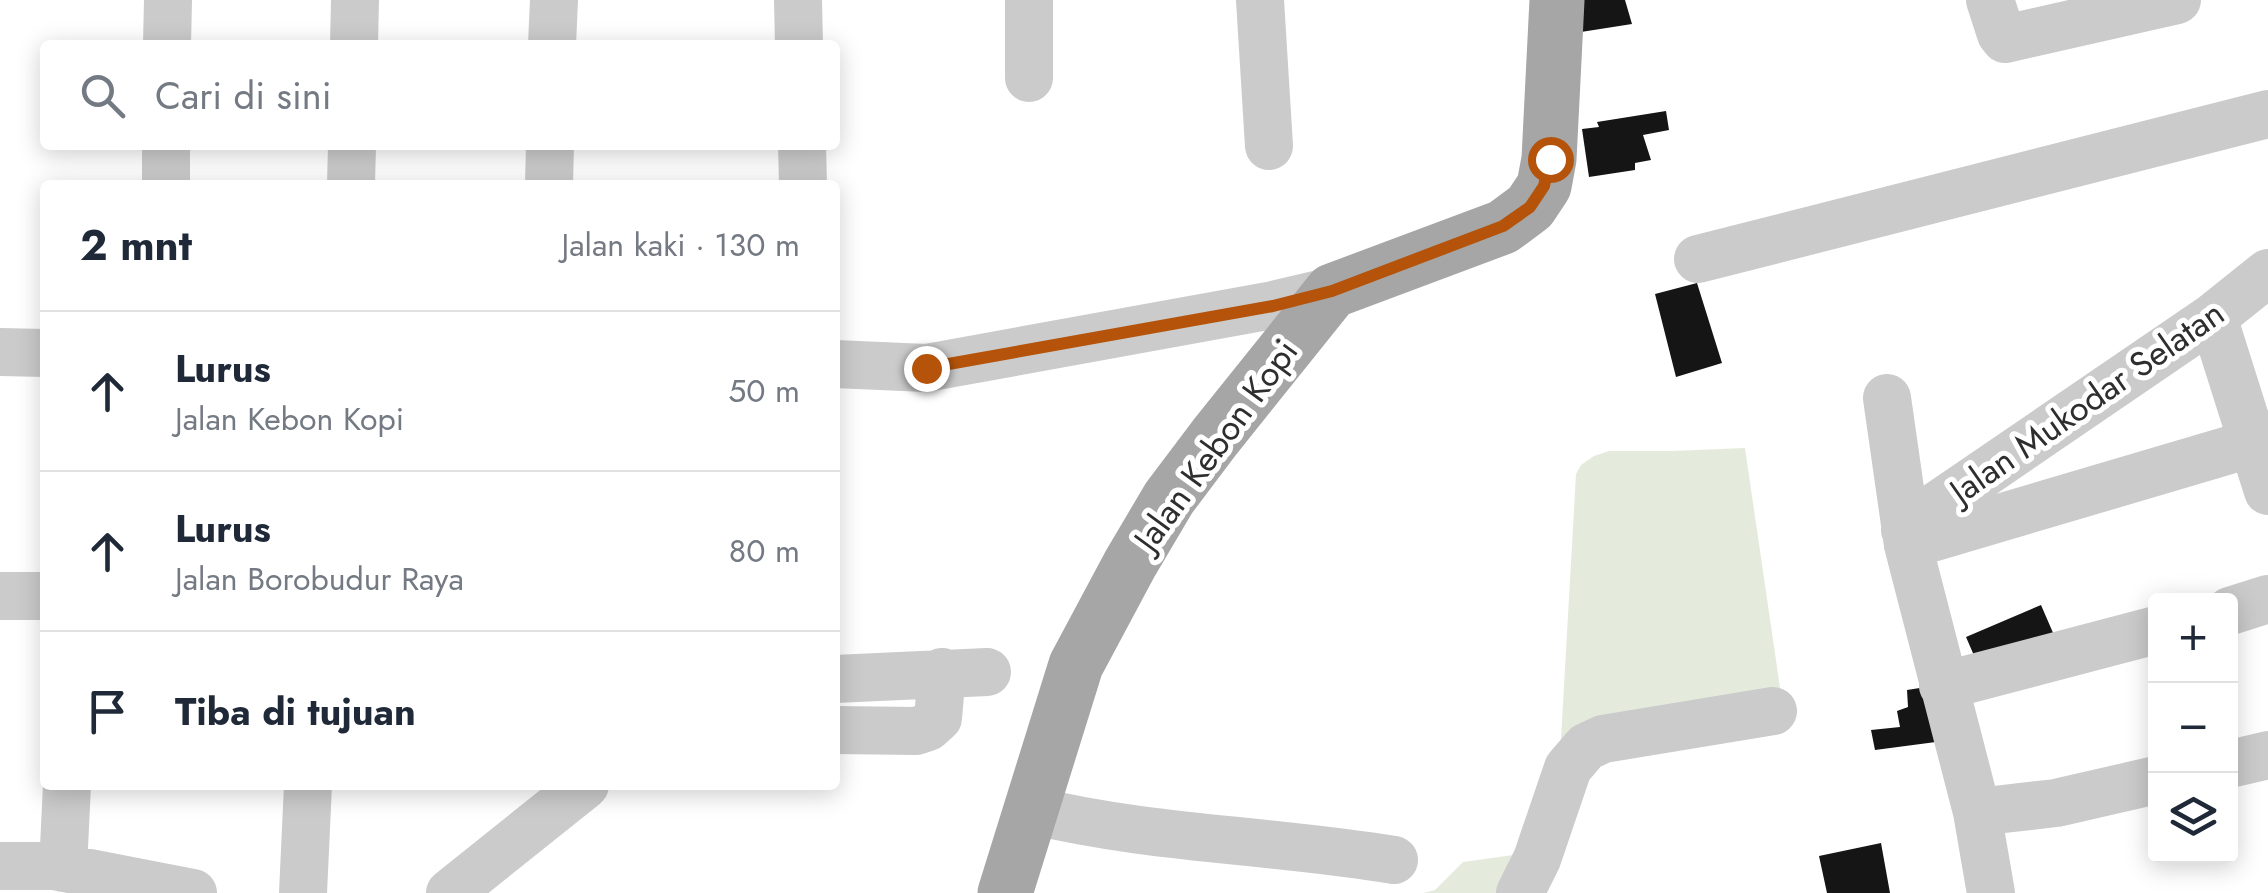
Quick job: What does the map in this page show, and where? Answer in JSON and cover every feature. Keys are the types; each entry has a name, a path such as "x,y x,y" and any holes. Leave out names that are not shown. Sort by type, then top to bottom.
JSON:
{"main road":[{"path":"1332,291 1503,226 1530,207 1544,186 1550,159 1557,0"},
{"name":"Jalan Kebon Kopi","path":"1005,893 1076,665 1130,564 1169,498 1332,291"}],"street":[{"path":"167,40 168,0"},
{"path":"354,40 355,0"},
{"path":"552,40 554,0"},
{"path":"798,0 799,40"},
{"path":"1029,0 1029,78"},
{"path":"1260,0 1270,146"},
{"path":"1998,19 2177,0"},
{"path":"1698,259 2268,114"},
{"path":"166,150 166,180"},
{"path":"351,180 352,150"},
{"path":"549,180 550,150"},
{"path":"802,150 803,180"},
{"name":"Jalan Mukodar Selatan","path":"1906,538 1920,517 2212,316 2268,273"},
{"path":"840,364 926,368 1273,306 1332,291"},
{"path":"2212,316 2268,491"},
{"path":"0,352 40,353"},
{"path":"1887,398 1906,538 1977,812 1992,893"},
{"path":"1906,538 2253,442"},
{"path":"0,596 40,596"},
{"path":"2238,608 2268,600"},
{"path":"1943,686 2148,632"},
{"path":"840,678 965,672 938,718 928,726 916,731 840,730"},
{"path":"1520,893 1538,858 1568,768 1586,747 1602,740 1773,711"},
{"path":"2238,762 2268,755"},
{"path":"1977,812 2056,803 2148,782"},
{"path":"63,868 67,790"},
{"path":"303,893 308,790"},
{"path":"450,893 579,790"},
{"path":"1031,810 1394,860"},
{"path":"0,866 54,866 193,893"}],"green space":[{"path":"1745,448 1784,715 1559,774 1576,474 1581,465 1609,451"},
{"path":"1535,852 1514,893 1423,893 1435,890 1463,862"}],"building":[{"path":"1575,0 1625,0 1632,24 1581,32"},
{"path":"1666,111 1669,130 1643,135 1651,160 1635,163 1635,170 1589,177 1582,129 1599,127 1597,122"},
{"path":"1697,283 1722,363 1676,377 1655,294"},
{"path":"2041,605 2057,642 1982,674 1966,637"},
{"path":"1939,685 1951,740 1875,750 1871,730 1900,727 1897,711 1908,707 1907,690"},
{"path":"1881,843 1890,893 1827,893 1819,856"}],"route":[{"path":"926,368 1273,306 1332,291 1503,226 1530,207 1544,186 1550,159"}]}
